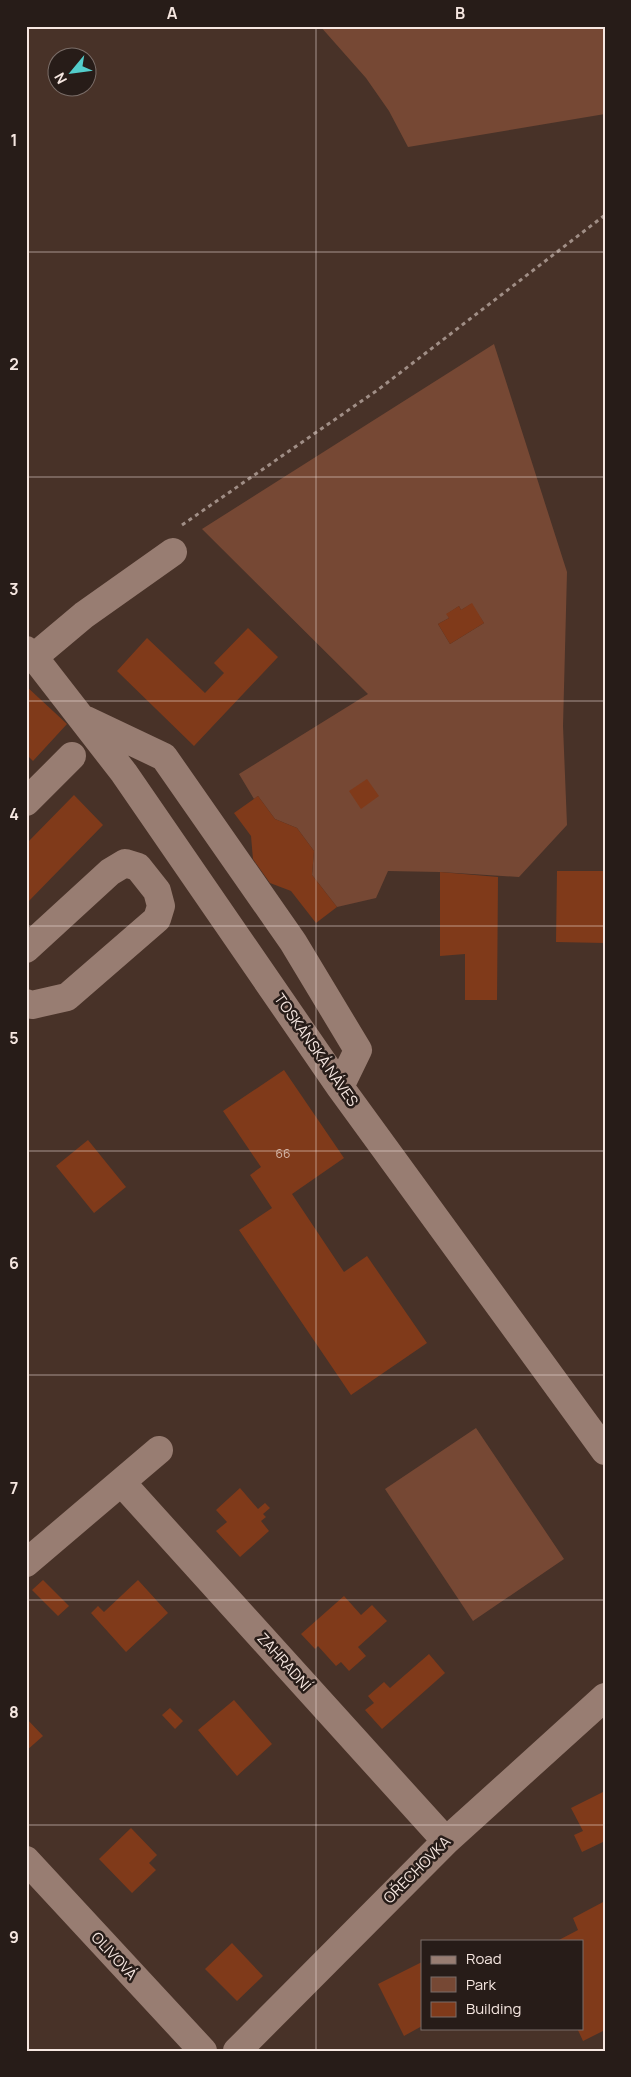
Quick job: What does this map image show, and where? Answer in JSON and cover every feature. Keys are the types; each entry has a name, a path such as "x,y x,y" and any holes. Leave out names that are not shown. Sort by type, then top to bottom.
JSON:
{"street":[{"path":"30,654 84,615 174,542"},
{"name":"TOSKÁNSKÁ NÁVES","path":"30,654 124,773 340,1087 605,1451"},
{"path":"80,718 164,757 293,942 358,1050 340,1087"},
{"path":"26,802 72,756"},
{"path":"26,949 110,872 126,863 138,867 157,891 160,906 157,919 66,997 32,1005 26,1003"},
{"path":"26,1562 159,1450"},
{"name":"ZAHRADNÍ","path":"122,1483 446,1841"},
{"name":"OŘECHOVKA","path":"237,2051 446,1841 605,1697"},
{"name":"OLIVOVÁ","path":"26,1860 203,2051"}],"path":[{"path":"174,542 379,389 545,260 605,216"}],"green space":[{"path":"320,26 605,26 605,114 408,147 389,111 366,78"},
{"path":"494,344 567,572 563,726 567,825 519,877 388,871 376,898 337,907 312,875 314,851 297,828 275,819 258,796 254,799 239,774 368,694 202,529","holes":["471,604 484,623 450,644 438,624 449,618 447,614 459,606 461,610"]},
{"path":"476,1428 564,1559 473,1621 385,1489"}],"building":[{"path":"472,603 484,623 450,644 438,624 449,618 446,614 459,606 461,610"},
{"path":"248,628 278,657 194,746 117,671 147,638 205,693 224,673 214,663"},
{"path":"26,686 67,724 33,761 26,754"},
{"path":"367,779 379,796 361,809 349,791"},
{"path":"74,795 103,825 26,904 26,844"},
{"path":"258,796 275,819 297,828 314,851 312,875 337,907 316,923 291,891 270,883 253,859 251,836 234,813"},
{"path":"557,871 605,871 605,943 556,942"},
{"path":"440,872 498,877 497,1000 465,1000 465,954 440,956"},
{"path":"284,1070 344,1158 292,1194 344,1272 367,1256 427,1343 351,1395 239,1230 272,1208 250,1175 261,1167 223,1111"},
{"path":"88,1140 126,1187 94,1213 56,1166"},
{"path":"240,1488 258,1509 265,1503 270,1508 263,1514 266,1517 261,1521 269,1531 240,1557 216,1531 227,1522 216,1510"},
{"path":"43,1580 69,1606 58,1616 32,1590"},
{"path":"138,1580 168,1613 126,1652 91,1613 98,1606 104,1612"},
{"path":"344,1596 361,1615 372,1605 387,1621 358,1647 366,1656 349,1671 341,1662 336,1666 318,1646 315,1649 301,1634"},
{"path":"429,1654 445,1673 382,1729 365,1710 374,1703 368,1696 384,1682 390,1688"},
{"path":"234,1700 272,1744 237,1776 198,1730"},
{"path":"170,1708 183,1721 175,1729 162,1715"},
{"path":"26,1718 43,1736 26,1751"},
{"path":"605,1791 605,1841 582,1852 574,1835 583,1831 571,1808"},
{"path":"131,1828 157,1855 149,1863 156,1870 132,1893 99,1859"},
{"path":"605,1901 605,2030 583,2041 578,2030 584,2030 584,1940 559,1940 578,1930 573,1918"},
{"path":"232,1943 263,1976 237,2001 205,1969"},
{"path":"421,1962 421,2027 404,2036 378,1984"}]}
